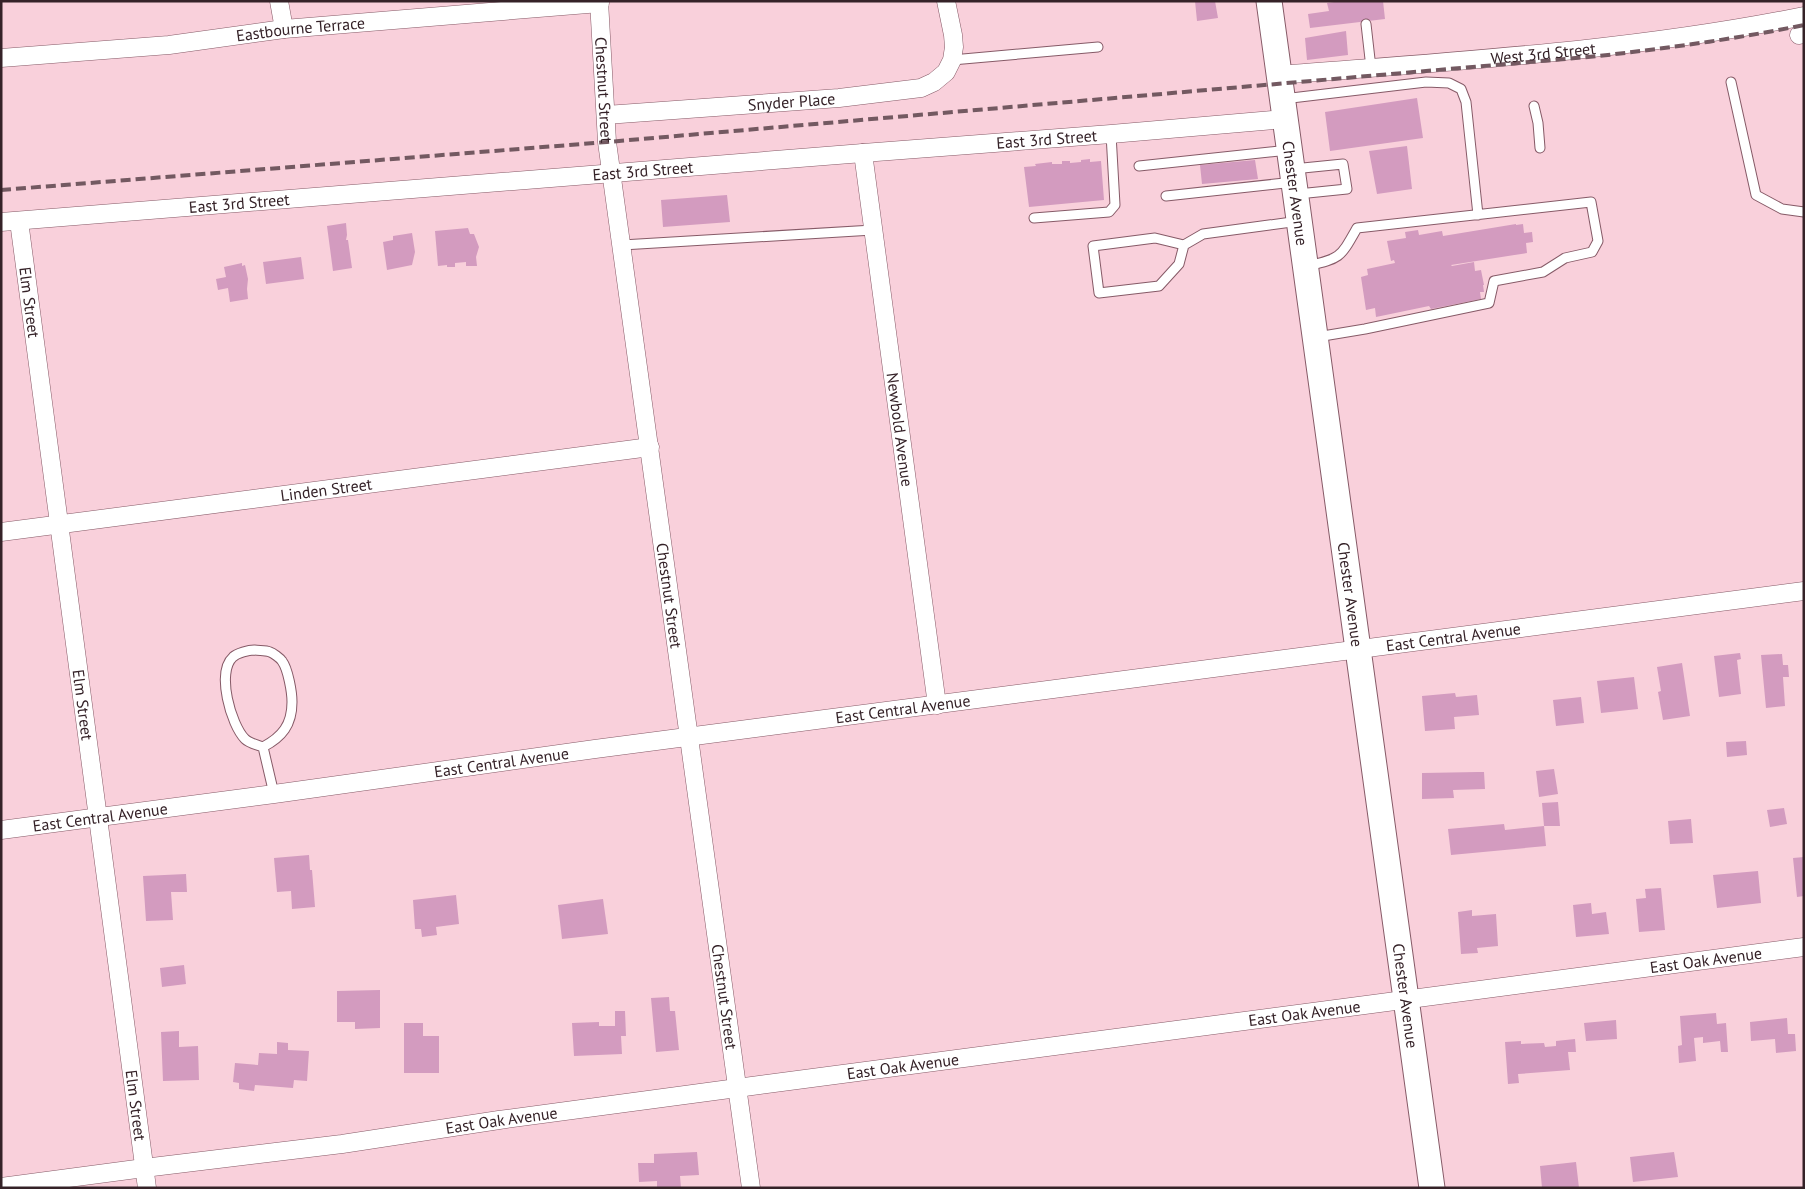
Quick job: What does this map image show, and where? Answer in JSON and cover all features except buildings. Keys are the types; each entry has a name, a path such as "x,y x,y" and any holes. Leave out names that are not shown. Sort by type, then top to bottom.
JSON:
{"main road":[{"name":"Chester Avenue","path":"1269,1 1432,1188"}],"street":[{"path":"279,1 284,29"},
{"path":"946,1 951,19 953,53"},
{"name":"Eastbourne Terrace","path":"1,58 169,45 284,29 599,2"},
{"name":"Chestnut Street","path":"599,2 606,115 612,173 751,1188"},
{"name":"West 3rd Street","path":"1280,75 1511,57 1600,47 1740,28 1804,16"},
{"name":"Snyder Place","path":"606,115 901,92 921,88 934,82 946,72 953,53"},
{"name":"East 3rd Street","path":"1,222 1111,134 1284,109"},
{"name":"Newbold Avenue","path":"863,153 937,705"},
{"name":"Elm Street","path":"19,221 146,1188"},
{"name":"Linden Street","path":"1,532 59,526 650,447"},
{"name":"East Central Avenue","path":"1,830 1804,591"},
{"name":"East Oak Avenue","path":"1,1187 342,1144 499,1120 1804,947"}],"lane":[{"path":"1366,24 1371,68"},
{"path":"953,53 1098,47"},
{"path":"1284,109 1426,82 1449,83 1461,90 1466,102 1478,215"},
{"path":"1731,82 1756,195 1782,209 1804,212"},
{"path":"1534,106 1538,123 1540,148"},
{"path":"1034,218 1109,212 1115,205 1111,134"},
{"path":"1139,166 1293,174 1347,189 1343,164 1293,174 1166,196"},
{"path":"1305,266 1333,260 1341,255 1358,228 1591,202 1598,241 1592,252 1565,258 1543,272 1494,281 1488,303 1365,329 1315,337"},
{"path":"1184,245 1179,264 1159,286 1099,294 1093,246 1155,238 1184,245 1203,234 1299,221"},
{"path":"622,244 873,230"},
{"path":"250,650 269,651 282,660 288,675 292,702 288,724 277,739 262,747 246,740 241,734 232,716 226,689 226,669 233,656 250,650"},
{"path":"262,747 274,794"}],"railway":[{"path":"1,190 607,142 1599,56 1702,43 1804,25"}]}
